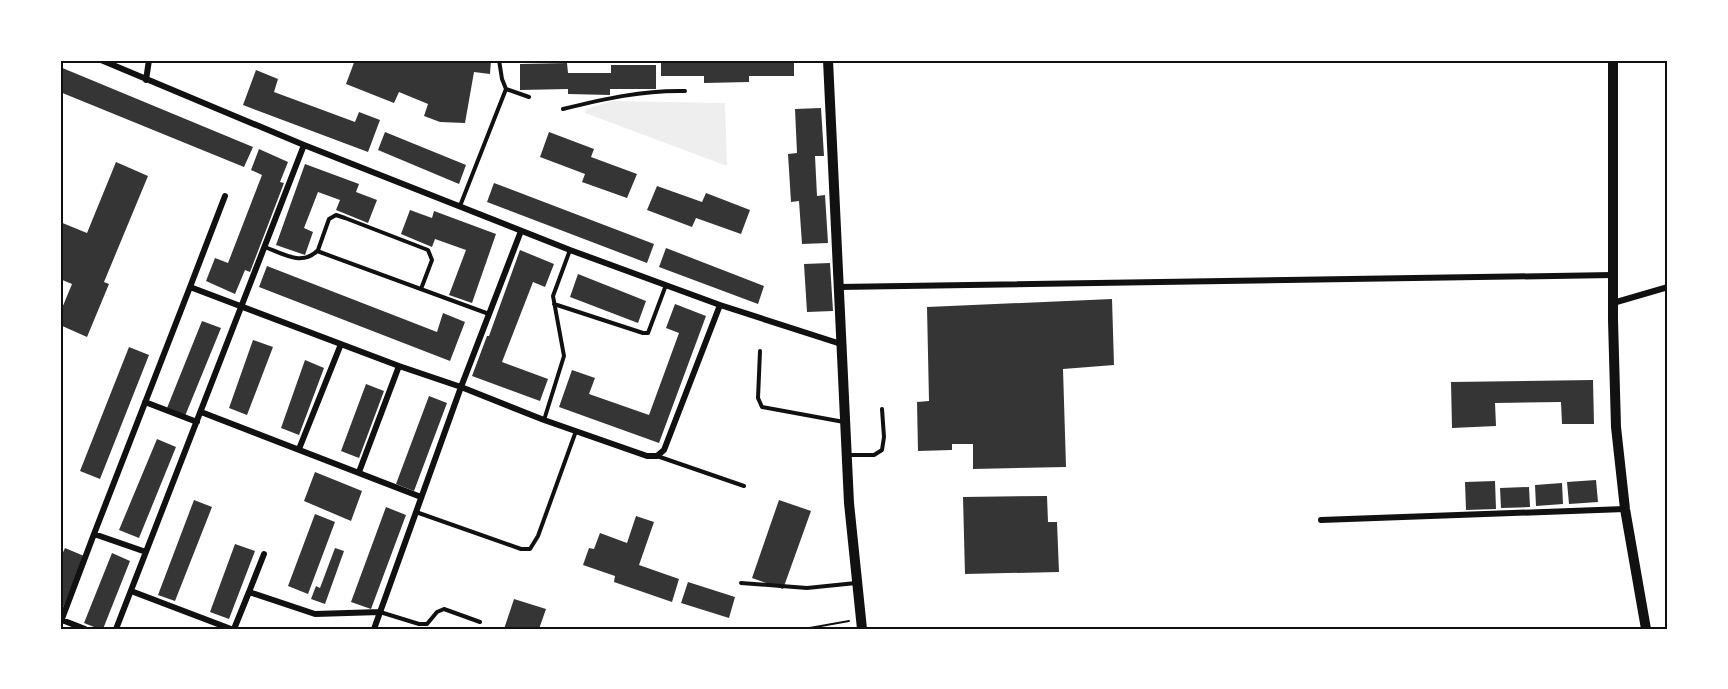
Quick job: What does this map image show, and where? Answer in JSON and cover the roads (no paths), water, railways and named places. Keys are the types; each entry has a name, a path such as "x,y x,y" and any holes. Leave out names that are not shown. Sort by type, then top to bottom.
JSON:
{"street":[{"path":"101,60 304,145 570,250 720,305 841,344"},
{"path":"146,80 150,60"},
{"path":"828,60 845,422 856,583 862,624"},
{"path":"1613,60 1613,303 1616,427 1625,509 1646,629"},
{"path":"116,629 304,145"},
{"path":"85,629 61,622 225,196"},
{"path":"374,629 461,387 521,231"},
{"path":"838,287 1613,275"},
{"path":"190,287 544,420 647,456 657,456 664,450 720,305"},
{"path":"1613,303 1668,287"},
{"path":"299,449 341,344"},
{"path":"359,472 399,366"},
{"path":"145,402 197,422"},
{"path":"201,412 421,497"},
{"path":"1321,520 1625,509"},
{"path":"94,534 146,552"},
{"path":"131,591 233,629 264,554"},
{"path":"249,592 315,614 380,612"}],"lane":[{"path":"460,206 506,89 502,79 500,60"},
{"path":"506,89 529,97"},
{"path":"563,109 611,97 658,91 685,91"},
{"path":"265,247 302,259 310,257 317,251 329,219 336,215 428,250 432,260 421,289"},
{"path":"544,420 564,356 554,296 570,250"},
{"path":"317,251 489,314"},
{"path":"554,304 648,333 666,285"},
{"path":"760,351 758,398 762,406 845,422"},
{"path":"847,455 874,455 882,450 884,437 882,409"},
{"path":"415,512 521,549 530,549 538,536 576,431"},
{"path":"657,456 744,486"},
{"path":"741,582 807,588 856,583"},
{"path":"380,612 419,624 428,624 437,612 444,609 480,622"}]}
